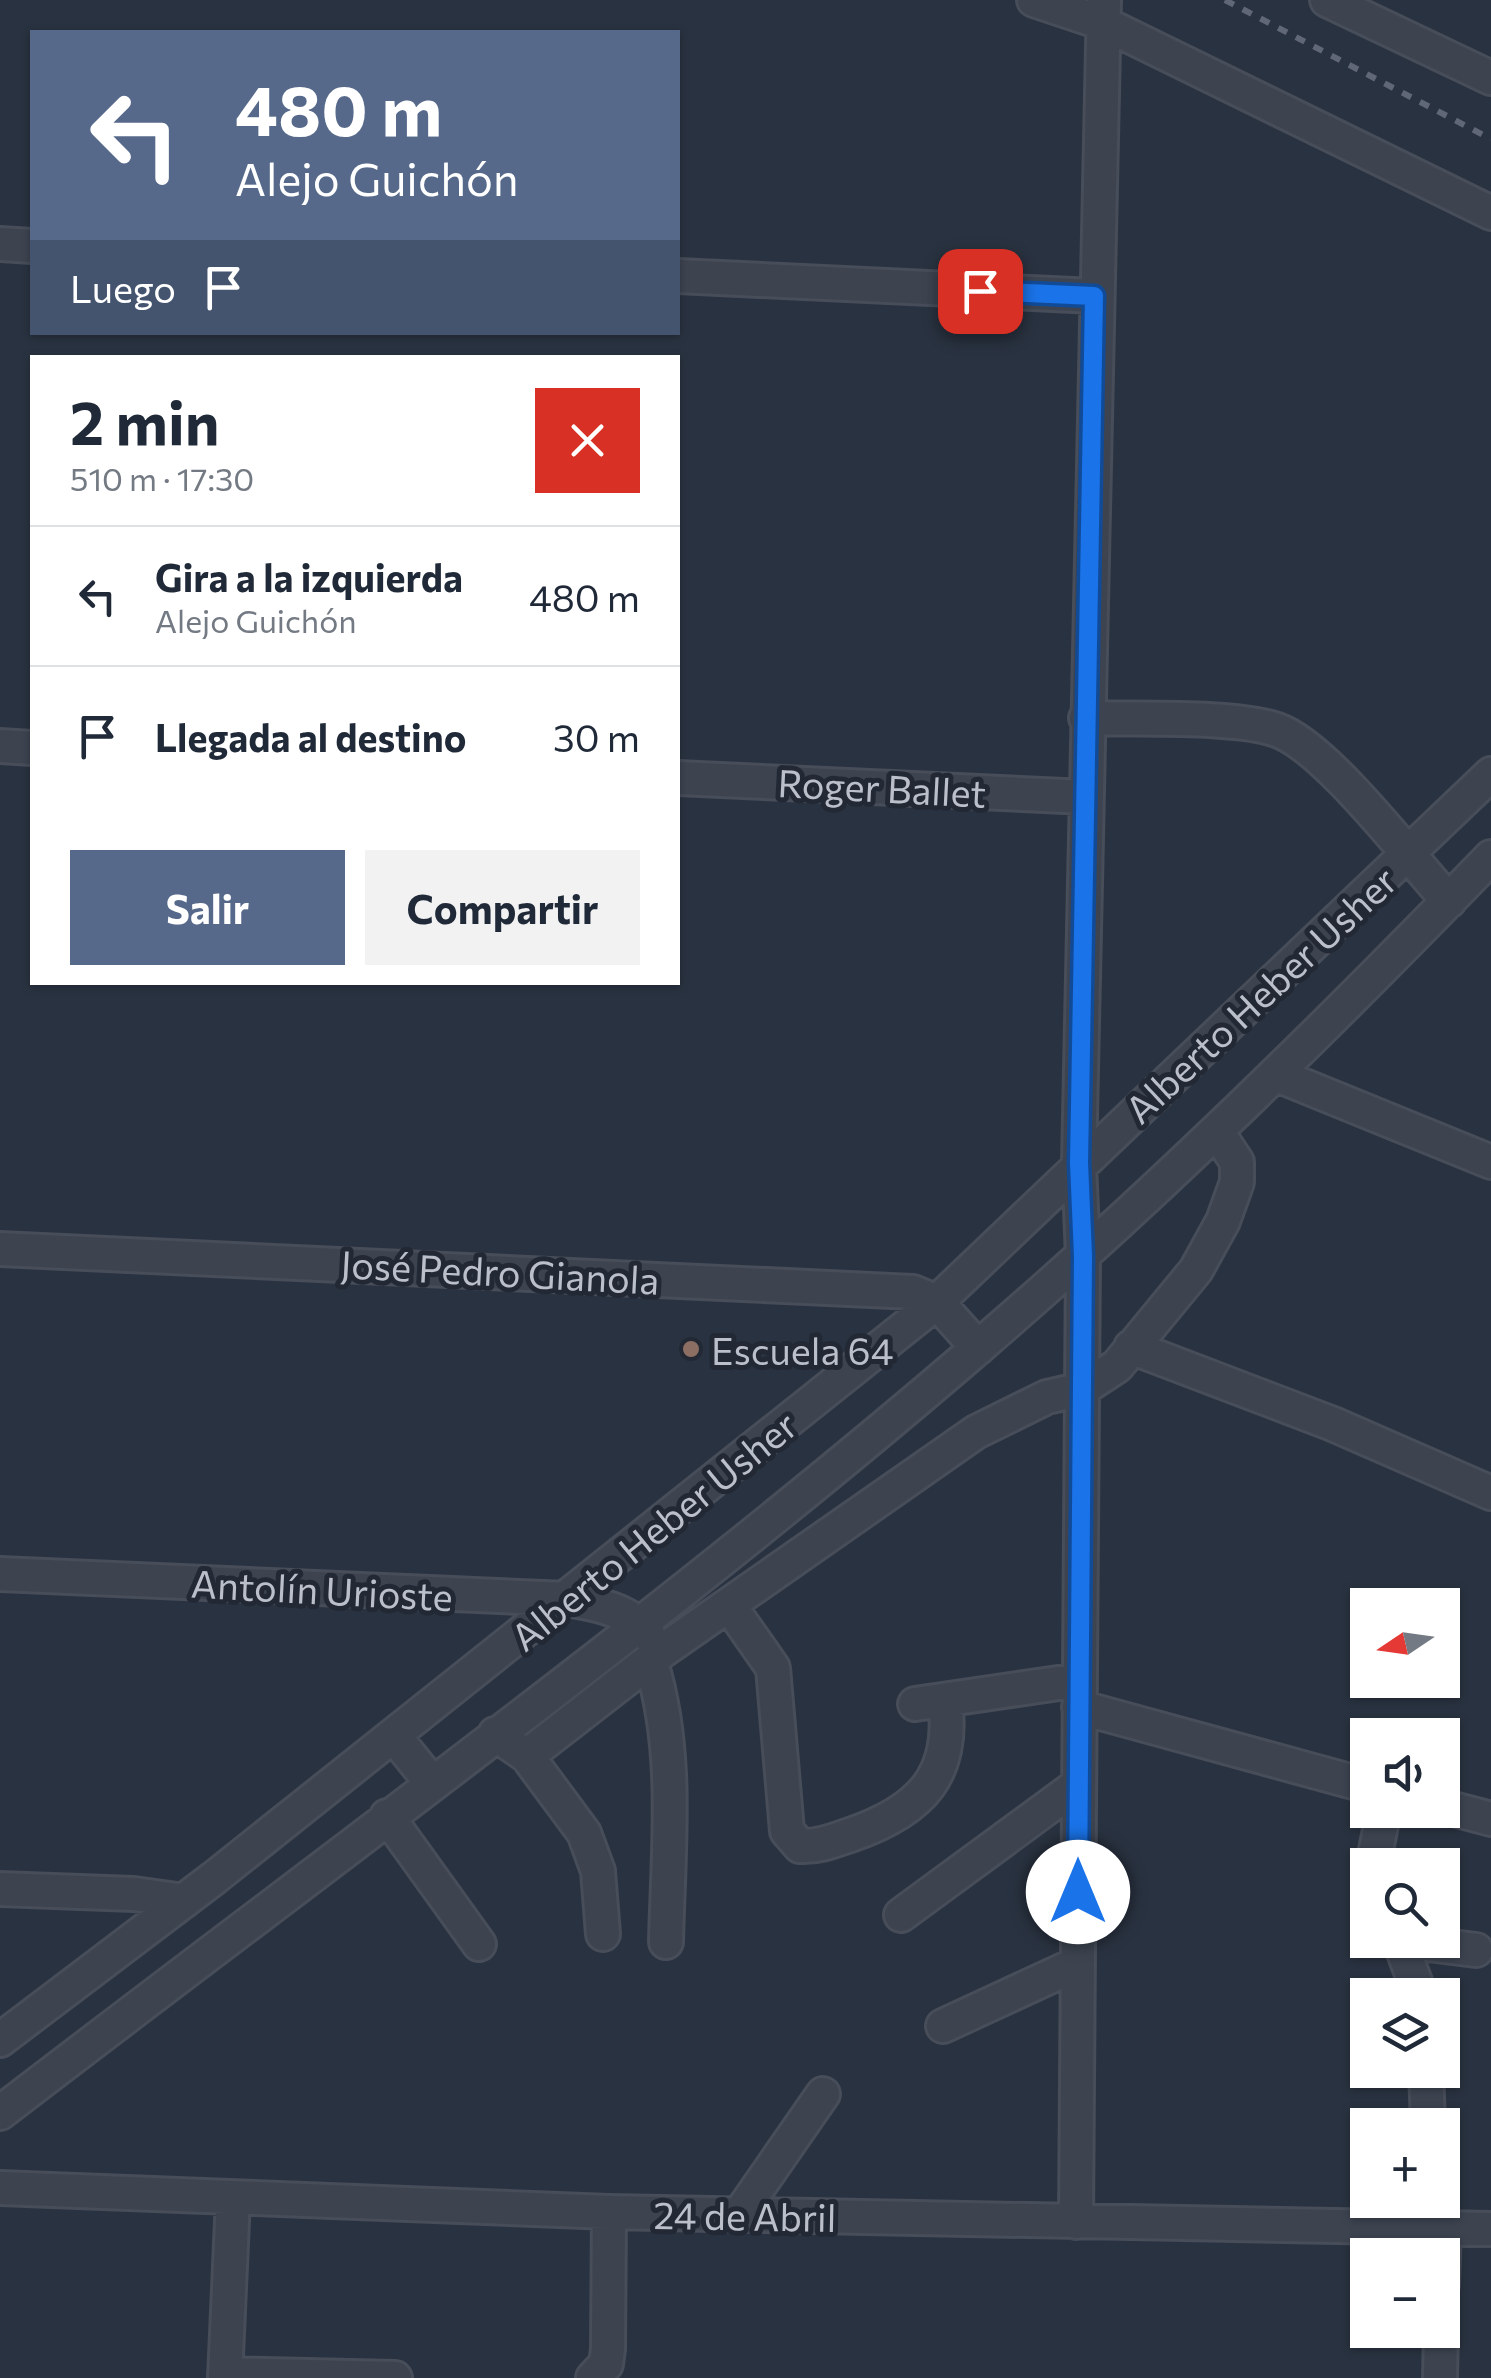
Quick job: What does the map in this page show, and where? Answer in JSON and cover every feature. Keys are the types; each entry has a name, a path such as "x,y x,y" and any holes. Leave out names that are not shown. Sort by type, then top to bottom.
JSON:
{"street":[{"path":"1034,0 1103,12 1491,213"},
{"path":"1328,0 1491,78"},
{"path":"1076,2222 1083,1256 1079,1163 1094,296 1103,12"},
{"path":"0,244 30,246"},
{"path":"680,276 1094,296"},
{"path":"1086,718 1262,726 1290,735 1320,758 1449,901"},
{"path":"0,746 30,748"},
{"name":"Alberto Heber Usher","path":"0,2040 184,1902 937,1302 1491,774"},
{"name":"Roger Ballet","path":"680,778 1086,797"},
{"name":"Alberto Heber Usher","path":"0,2113 640,1624 978,1348 1217,1132 1491,858"},
{"path":"1275,1074 1491,1162"},
{"path":"527,1756 729,1605 976,1432 1047,1396 1082,1389 1117,1366 1196,1270 1223,1221 1237,1182 1237,1162 1217,1132"},
{"name":"José Pedro Gianola","path":"0,1249 893,1290 913,1292 937,1302"},
{"path":"937,1302 978,1348"},
{"path":"1131,1346 1333,1424 1491,1492"},
{"name":"Antolín Urioste","path":"0,1574 567,1599 601,1605 640,1624"},
{"path":"729,1605 773,1668 787,1831 800,1846 815,1847 872,1827 922,1795 938,1773 946,1749 930,1702 1078,1693 1350,1780"},
{"path":"640,1624 656,1658 664,1702 666,1942"},
{"path":"495,1734 527,1756 584,1833 598,1871 603,1934"},
{"path":"394,1736 431,1782"},
{"path":"901,1916 1078,1785"},
{"path":"1460,1810 1491,1818"},
{"path":"388,1816 479,1944"},
{"path":"214,1878 249,1922"},
{"path":"0,1889 134,1894 184,1902"},
{"path":"1460,1948 1476,1950"},
{"path":"943,2026 1077,1964"},
{"path":"739,2215 823,2094"},
{"name":"24 de Abril","path":"0,2188 739,2215 1076,2222 1433,2218 1491,2228"},
{"path":"233,2199 225,2376 394,2378"},
{"path":"593,2378 606,2364 608,2349 608,2212"},
{"path":"1440,2378 1441,2348"}],"railway":[{"path":"1225,0 1491,139"}],"place":[{"name":"Escuela 64","path":"691,1349"}],"route":[{"path":"980,291 1094,296 1079,1163 1083,1256 1078,1892"}]}
